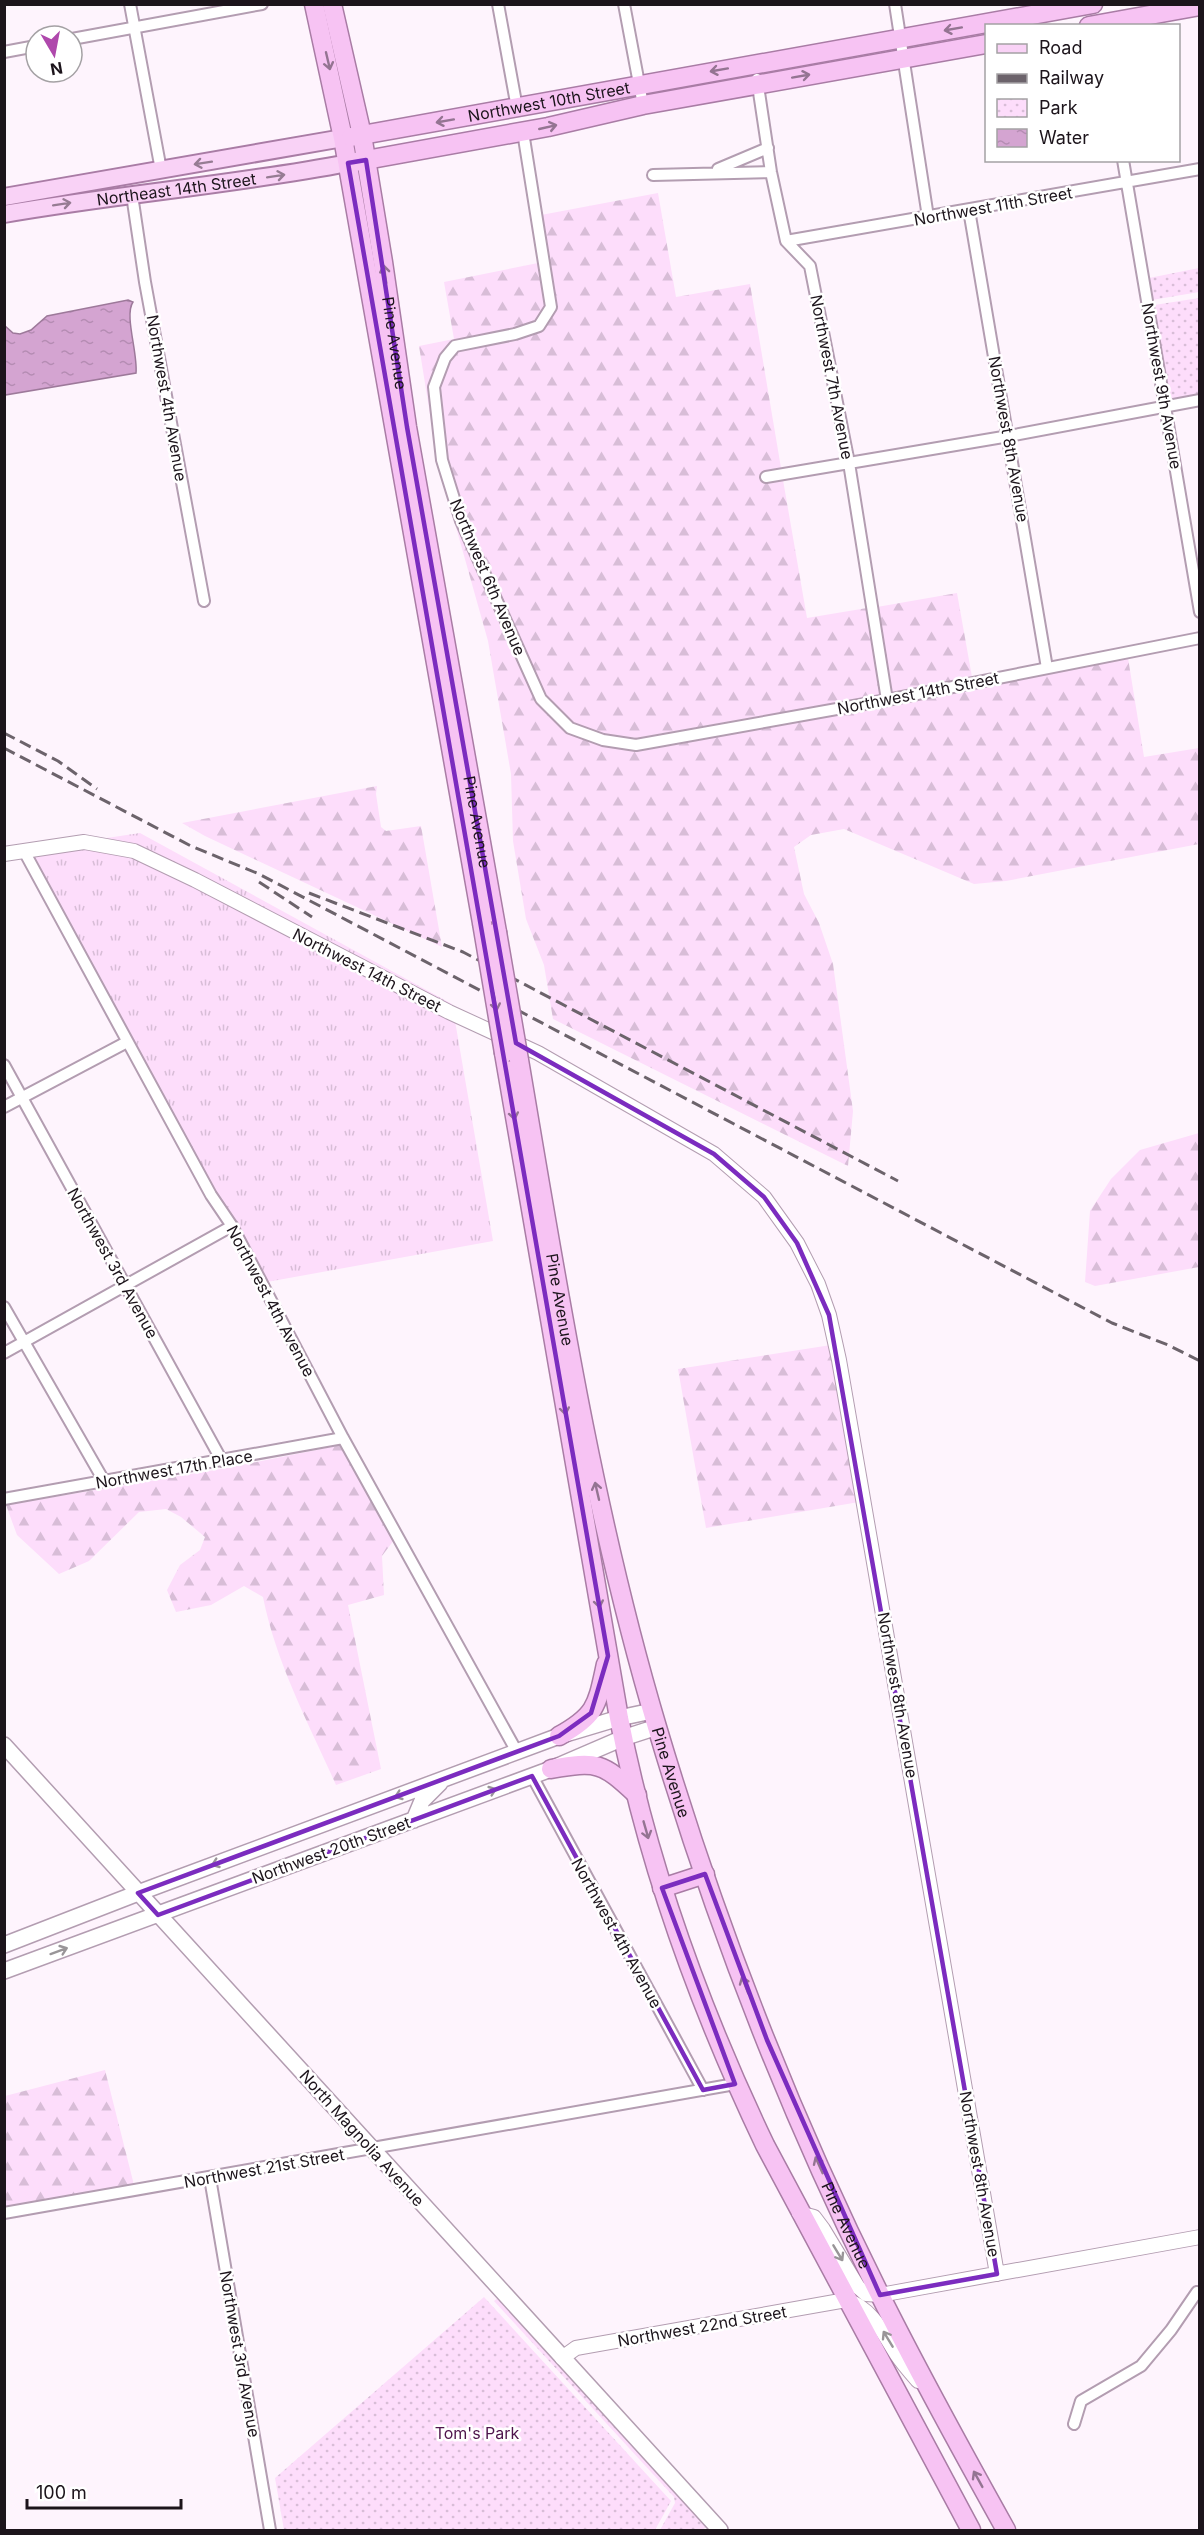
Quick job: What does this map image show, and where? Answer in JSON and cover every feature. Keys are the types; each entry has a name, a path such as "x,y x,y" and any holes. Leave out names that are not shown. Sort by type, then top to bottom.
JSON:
{"highway":[{"name":"Pine Avenue","path":"314,4 344,138 489,928"},
{"name":"Pine Avenue","path":"332,4 362,135 584,1523 619,1718 637,1796 662,1888 686,1959 735,2084 846,2300 971,2530"},
{"name":"Northwest 10th Street","path":"344,138 1094,4"},
{"path":"1101,24 1200,6"},
{"name":"Northwest 10th Street","path":"348,163 523,132 643,105 985,44"},
{"name":"Pine Avenue","path":"511,1057 581,1420 603,1520 654,1719 705,1874 766,2040 816,2159 880,2295 1006,2530"},
{"path":"584,1523 603,1520"},
{"path":"558,1736 580,1725 591,1713 598,1699 608,1656"},
{"path":"551,1769 585,1763 601,1767 618,1777 637,1796"},
{"path":"662,1888 705,1874"}],"main road":[{"name":"Northwest 10th Street","path":"4,197 344,138"},
{"name":"Northeast 14th Street","path":"4,214 348,163"},
{"name":"Northwest 20th Street","path":"4,1945 558,1736 619,1718 654,1719"},
{"name":"Northwest 20th Street","path":"4,1971 551,1769 623,1738 654,1719"},
{"name":"North Magnolia Avenue","path":"4,1745 720,2530"},
{"path":"414,1820 422,1801 444,1778"}],"street":[{"path":"130,4 161,170"},
{"path":"84,37 262,4"},
{"path":"498,4 517,108"},
{"path":"624,4 643,105"},
{"path":"895,4 928,217"},
{"path":"1094,4 1096,24"},
{"path":"4,51 24,48"},
{"path":"754,64 771,172 786,242"},
{"name":"Northwest 6th Avenue","path":"523,132 551,308 539,326 515,334 455,346 445,357 434,387 442,460 461,521 541,699 570,728 603,740 636,745"},
{"path":"712,172 768,148"},
{"name":"Northwest 9th Avenue","path":"1123,162 1200,612"},
{"name":"Northwest 11th Street","path":"786,242 1200,169"},
{"path":"653,175 771,172"},
{"name":"Northwest 4th Avenue","path":"132,195 147,294 204,601"},
{"name":"Northwest 8th Avenue","path":"969,210 1047,668"},
{"name":"Northwest 7th Avenue","path":"786,242 810,266 849,463 887,700"},
{"path":"766,477 1009,436 1200,400"},
{"name":"Northwest 14th Street","path":"636,745 887,700 1200,638"},
{"name":"Northwest 14th Street","path":"4,854 84,842 134,851 195,880 449,1012 538,1053 714,1154"},
{"name":"Northwest 4th Avenue","path":"24,850 211,1195 232,1226 343,1438 517,1752"},
{"path":"4,1107 128,1042"},
{"name":"Northwest 3rd Avenue","path":"4,1065 222,1461"},
{"name":"Northwest 8th Avenue","path":"714,1154 764,1197 797,1243 818,1284 829,1315 839,1360 997,2274"},
{"path":"4,1353 232,1226"},
{"path":"4,1307 104,1481"},
{"name":"Northwest 17th Place","path":"4,1499 343,1438"},
{"name":"Northwest 4th Avenue","path":"532,1776 703,2090"},
{"name":"Northwest 21st Street","path":"4,2213 735,2084"},
{"name":"Northwest 3rd Avenue","path":"210,2178 270,2530"},
{"path":"800,2213 814,2217 824,2229 858,2287 866,2294 880,2295 1200,2237"},
{"path":"1074,2424 1081,2401 1141,2366 1171,2330 1197,2292"},
{"path":"846,2300 856,2304 873,2318 899,2357 936,2402"},
{"name":"Northwest 22nd Street","path":"562,2358 576,2348 846,2300"}],"highlighted area":[{"path":"366,160 407,427 516,1043 714,1154 764,1197 797,1243 829,1315 997,2274 880,2295 767,2040 705,1874 662,1888 735,2084 703,2090 532,1776 158,1915 138,1893 559,1736 591,1713 608,1656 348,163"}],"green space":[{"path":"658,193 676,297 750,284 781,468 761,472 762,483 783,480 807,618 867,608 881,695 636,738 604,734 572,722 545,696 466,518 448,459 440,388 449,361 458,351 516,340 540,332 555,311 541,215"},
{"path":"538,263 545,306 535,321 454,340 440,355 429,385 437,458 419,346 454,339 444,282"},
{"path":"1199,268 1199,292 1152,300 1149,278"},
{"path":"1199,298 1199,400 1165,407 1148,306"},
{"path":"443,481 456,523 536,702 568,733 601,746 641,751 893,705 1128,658 1144,757 1199,748 1199,844 1006,881 974,884 844,829 811,835 794,847 804,894 819,923 833,964 853,1111 848,1166 553,1019 544,965 526,919 513,841 511,774 488,641"},
{"path":"957,593 972,677 891,693 877,607"},
{"path":"377,786 381,827 386,831 421,826 442,947 205,836 182,823"},
{"path":"140,833 452,1004 452,1007 100,839"},
{"path":"84,848 133,857 455,1021 493,1241 267,1282 234,1218 216,1192 33,855"},
{"path":"1199,1133 1199,1267 1095,1286 1085,1282 1090,1211 1111,1179 1140,1150"},
{"path":"831,1345 859,1502 706,1528 678,1369"},
{"path":"341,1445 394,1540 382,1556 384,1595 348,1605 381,1769 336,1785 304,1716 276,1646 263,1597 244,1586 211,1605 176,1612 167,1590 180,1565 200,1550 205,1537 181,1517 166,1509 139,1512 89,1561 59,1574 17,1535 6,1505 221,1469"},
{"path":"105,2070 134,2185 5,2207 5,2096"},
{"name":"Tom's Park","path":"484,2297 671,2501 655,2530 284,2530 275,2478"},
{"path":"499,2297 708,2526 701,2530 660,2530 675,2503 674,2497 494,2301"}],"water":[{"path":"128,300 133,302 130,316 136,373 5,395 5,326 13,333 20,334 31,330 47,316"}],"railway":[{"path":"4,733 58,761 97,789"},
{"path":"4,748 191,846 259,874 1112,1323 1168,1345 1200,1361"},
{"path":"259,882 312,917"},
{"path":"309,893 463,952 898,1181"}]}
